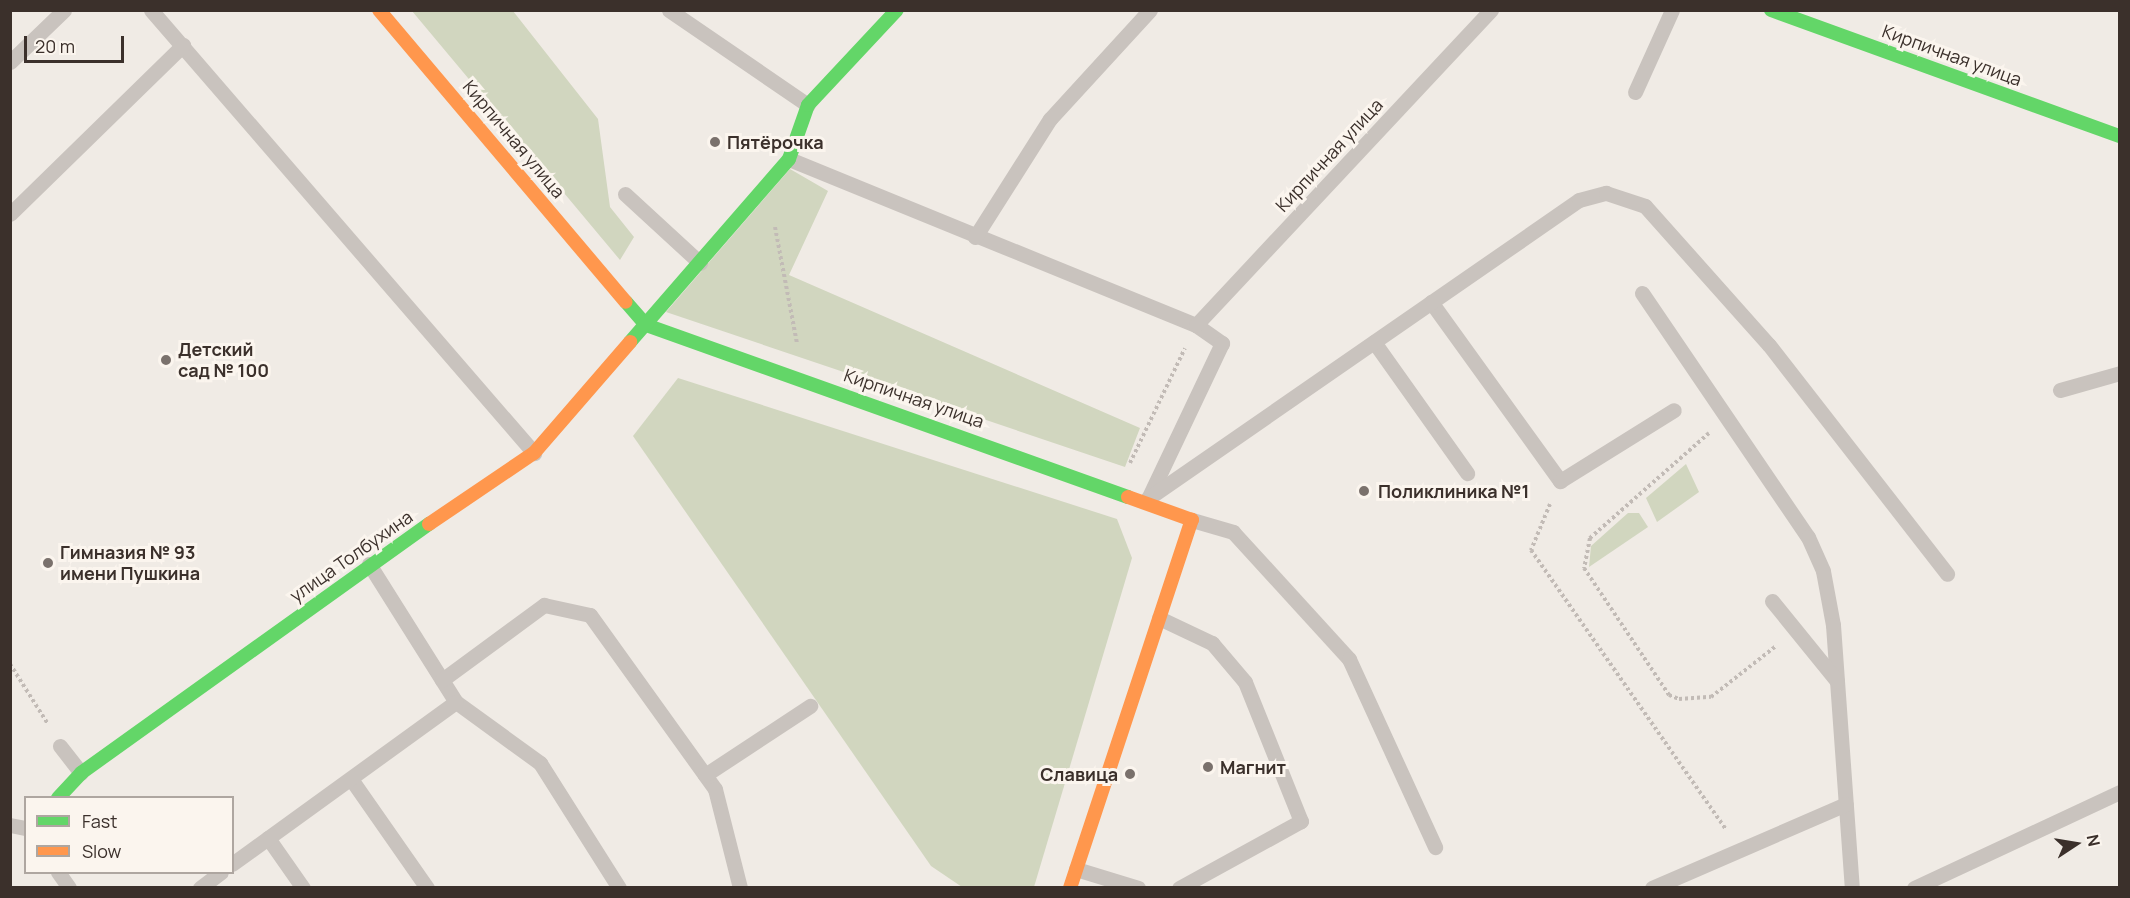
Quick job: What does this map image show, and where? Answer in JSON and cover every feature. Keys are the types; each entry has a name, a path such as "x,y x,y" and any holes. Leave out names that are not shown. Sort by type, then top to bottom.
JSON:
{"street":[{"name":"Кирпичная улица","path":"380,10 646,325 1147,499 1192,520"},
{"path":"789,159 808,105 897,10"},
{"name":"Кирпичная улица","path":"1772,10 2120,136"},
{"name":"улица Толбухина","path":"60,796 81,774 369,564 534,453 789,159"},
{"path":"1070,888 1192,520"}],"lane":[{"path":"10,62 64,10"},
{"path":"150,10 183,45 534,453"},
{"path":"669,10 808,105"},
{"path":"975,237 1050,119 1150,10"},
{"name":"Кирпичная улица","path":"1196,325 1491,10"},
{"path":"1635,92 1672,10"},
{"path":"10,214 183,45"},
{"path":"789,159 975,237 1196,325 1222,343 1147,499"},
{"path":"1147,499 1579,200 1606,193 1633,199 1769,345 1947,574"},
{"path":"625,194 700,263"},
{"path":"1642,293 1816,553 1831,604 1852,888"},
{"path":"1431,302 1560,481 1674,410"},
{"path":"1374,342 1467,473"},
{"path":"2060,390 2120,373"},
{"path":"1192,520 1233,532 1349,659 1435,847"},
{"path":"369,564 456,702 540,764 619,888"},
{"path":"1772,601 1793,632 1837,681"},
{"path":"442,680 544,605 590,615 715,789 740,888"},
{"path":"1159,618 1212,643 1245,682 1301,821 1179,888"},
{"path":"234,863 456,702"},
{"path":"705,775 810,706"},
{"path":"60,746 81,774"},
{"path":"351,779 427,888"},
{"path":"1914,888 2120,792"},
{"path":"1652,888 1846,804"},
{"path":"268,838 303,888"},
{"path":"1076,869 1138,888"},
{"path":"59,874 69,888"},
{"path":"200,888 220,874"}],"path":[{"path":"767,185 804,380"},
{"path":"1118,489 1196,325"},
{"path":"1727,417 1590,538 1584,568 1670,695 1679,699 1710,697 1793,632"},
{"path":"1560,481 1531,550 1740,850"},
{"path":"10,664 60,746"}],"green space":[{"path":"412,11 513,11 598,119 610,207 634,237 620,260"},
{"path":"790,169 828,191 789,275 1140,428 1125,467 666,312"},
{"path":"678,378 1117,519 1132,558 1034,887 962,887 931,866 633,436"},
{"path":"1686,464 1699,492 1657,522 1646,498"},
{"path":"1628,513 1639,513 1648,527 1589,567 1591,546"}],"traffic: fast":[{"path":"630,342 789,159 808,105 897,10"},
{"path":"1771,10 2120,136"},
{"path":"626,302 646,325 1128,497"},
{"path":"60,796 81,773 429,524"}],"traffic: slow":[{"path":"379,10 626,302"},
{"path":"429,524 534,453 630,342"},
{"path":"1070,888 1192,520 1128,497"}],"place":[{"name":"Пятёрочка","path":"715,142"},
{"name":"Детский сад № 100","path":"166,360"},
{"name":"Поликлиника №1","path":"1364,491"},
{"name":"Гимназия № 93 имени Пушкина","path":"48,563"},
{"name":"Магнит","path":"1208,767"},
{"name":"Славица","path":"1130,774"}]}
